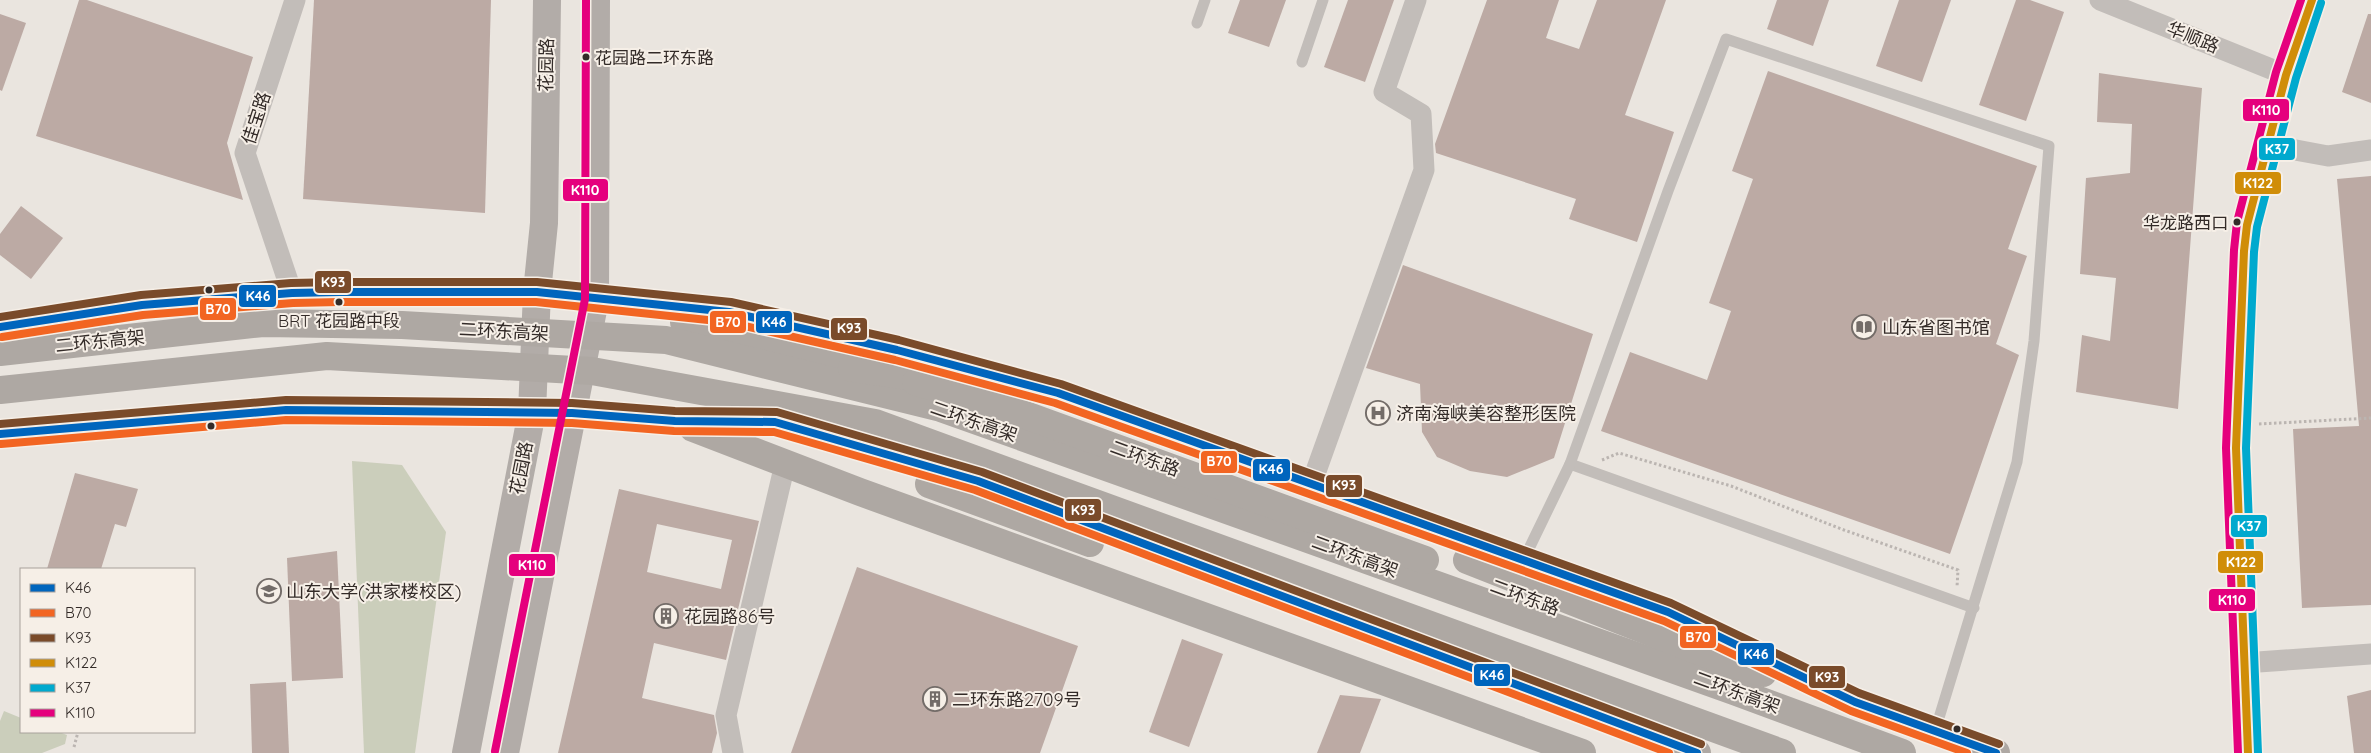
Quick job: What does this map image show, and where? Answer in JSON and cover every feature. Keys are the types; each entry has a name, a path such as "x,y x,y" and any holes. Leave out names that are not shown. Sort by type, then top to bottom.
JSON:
{"highway":[{"name":"二环东路","path":"0,328 142,305 292,293 413,291 537,292 595,300 729,312 898,350 1058,393 1668,612 1855,702 1996,753"},
{"name":"二环东路","path":"595,300 987,401 1766,687 1855,702"},
{"name":"二环东高架","path":"0,352 263,323 402,325 666,340 941,408 1725,687 1902,753"},
{"name":"二环东高架","path":"0,390 327,356 592,371 875,423 1782,753"},
{"path":"786,369 841,367 1005,390 1449,553 1719,659 1855,702"},
{"path":"648,381 1661,753"},
{"path":"0,434 286,410 532,412 572,413 675,421 775,422 978,481 1697,753"},
{"path":"675,421 785,464 1582,753"}],"main road":[{"name":"花园路","path":"466,753 532,412 537,292 544,223 547,0"},
{"path":"505,753 595,300 596,0"},
{"path":"2248,753 2236,425 2244,251 2247,225 2286,75 2312,0"},
{"path":"494,613 531,620"}],"street":[{"name":"佳宝路","path":"292,293 245,153 295,0"},
{"path":"1311,485 1424,170 1420,114 1384,92 1416,0"},
{"name":"华顺路","path":"2100,0 2286,75"},
{"path":"2268,145 2328,156 2371,150"},
{"path":"733,753 726,715 785,464"},
{"path":"2244,663 2371,654"}],"lane":[{"path":"1197,23 1205,0"},
{"path":"1302,62 1322,0"},
{"path":"1523,561 1570,464 1668,191 1726,39 1878,87 2049,146 2034,341 2017,462 1935,731"},
{"path":"1570,464 1974,608"}],"path":[{"path":"2236,425 2371,418"},
{"path":"74,747 78,733"}],"green space":[{"path":"352,461 402,465 446,532 415,753 364,753"},
{"path":"4,711 20,718 20,733 62,733 67,735 65,744 42,753 0,753 0,721"}],"building":[{"path":"79,0 87,0 253,57 227,143 243,200 36,136"},
{"path":"314,0 491,0 485,213 303,199"},
{"path":"1240,0 1286,0 1269,47 1228,33"},
{"path":"1348,0 1394,0 1365,82 1324,67"},
{"path":"1487,0 1559,0 1546,38 1579,49 1597,0 1666,0 1625,115 1674,132 1637,242 1569,219 1576,199 1436,153 1435,144"},
{"path":"1777,0 1829,0 1813,46 1767,29"},
{"path":"1899,0 1951,0 1922,82 1876,66"},
{"path":"2016,0 2030,0 2064,12 2026,121 1979,105"},
{"path":"0,14 26,23 2,91 0,90"},
{"path":"2368,14 2371,14 2371,103 2342,92"},
{"name":"山东省图书馆","path":"1768,71 2037,166 2008,249 2027,256 1996,344 2019,355 1950,554 1601,431 1630,352 1707,380 1731,311 1709,303 1753,179 1732,171"},
{"path":"2099,73 2202,88 2178,409 2076,392 2082,335 2110,341 2116,278 2080,274 2086,178 2130,173 2132,124 2097,122"},
{"path":"2371,176 2371,605 2302,608 2293,429 2359,426 2337,179"},
{"path":"21,206 63,238 31,279 0,255 0,234"},
{"path":"1403,265 1593,334 1554,458 1507,477 1470,471 1437,457 1422,432 1420,384 1366,368"},
{"path":"75,473 138,489 126,527 115,524 101,568 47,568"},
{"name":"花园路86号","path":"619,489 759,521 726,660 654,643 642,698 714,715 717,733 712,753 558,753","holes":["657,524 732,540 721,589 647,572"]},
{"path":"337,551 343,678 292,681 287,558"},
{"name":"二环东路2709号","path":"857,567 1078,646 1040,753 791,753"},
{"path":"1182,639 1223,654 1189,747 1149,732"},
{"path":"286,682 289,753 252,753 250,684"},
{"path":"2371,690 2371,753 2354,753 2347,696"},
{"path":"1340,695 1381,699 1360,753 1317,753"}],"transit line":[{"name":"K110","path":"495,751 585,299 586,0"},
{"name":"K110","path":"2238,753 2226,448 2234,250 2237,222 2276,72 2301,0"},
{"name":"K122","path":"2248,753 2236,448 2244,251 2247,225 2286,75 2312,0"},
{"name":"K37","path":"2258,753 2246,448 2254,252 2257,227 2296,78 2321,3"},
{"name":"K93","path":"0,317 141,295 291,283 537,282 731,302 899,340 1061,384 1671,603 1859,693 1999,744"},
{"name":"K46","path":"0,327 142,305 292,293 340,292 537,292 729,312 897,350 1058,393 1668,612 1855,702 1996,753"},
{"name":"B70","path":"2,337 143,315 293,303 340,302 536,302 727,322 895,360 1055,403 1664,621 1851,711 1967,753"},
{"name":"K93","path":"0,424 286,400 572,403 675,411 777,412 982,472 1701,744"},
{"name":"K46","path":"0,434 286,410 572,413 675,421 775,422 978,481 1697,753"},
{"name":"B70","path":"1,444 286,420 572,423 674,431 774,432 975,490 1669,753"}],"place":[{"name":"花园路二环东路","path":"586,57"},
{"name":"华龙路西口","path":"2237,222"},
{"name":"BRT 花园路中段","path":"339,302"},
{"name":"山东省图书馆","path":"1864,327"},
{"name":"济南海峡美容整形医院","path":"1378,413"},
{"name":"山东大学(洪家楼校区)","path":"269,591"},
{"name":"花园路86号","path":"666,616"},
{"name":"二环东路2709号","path":"935,699"}]}
